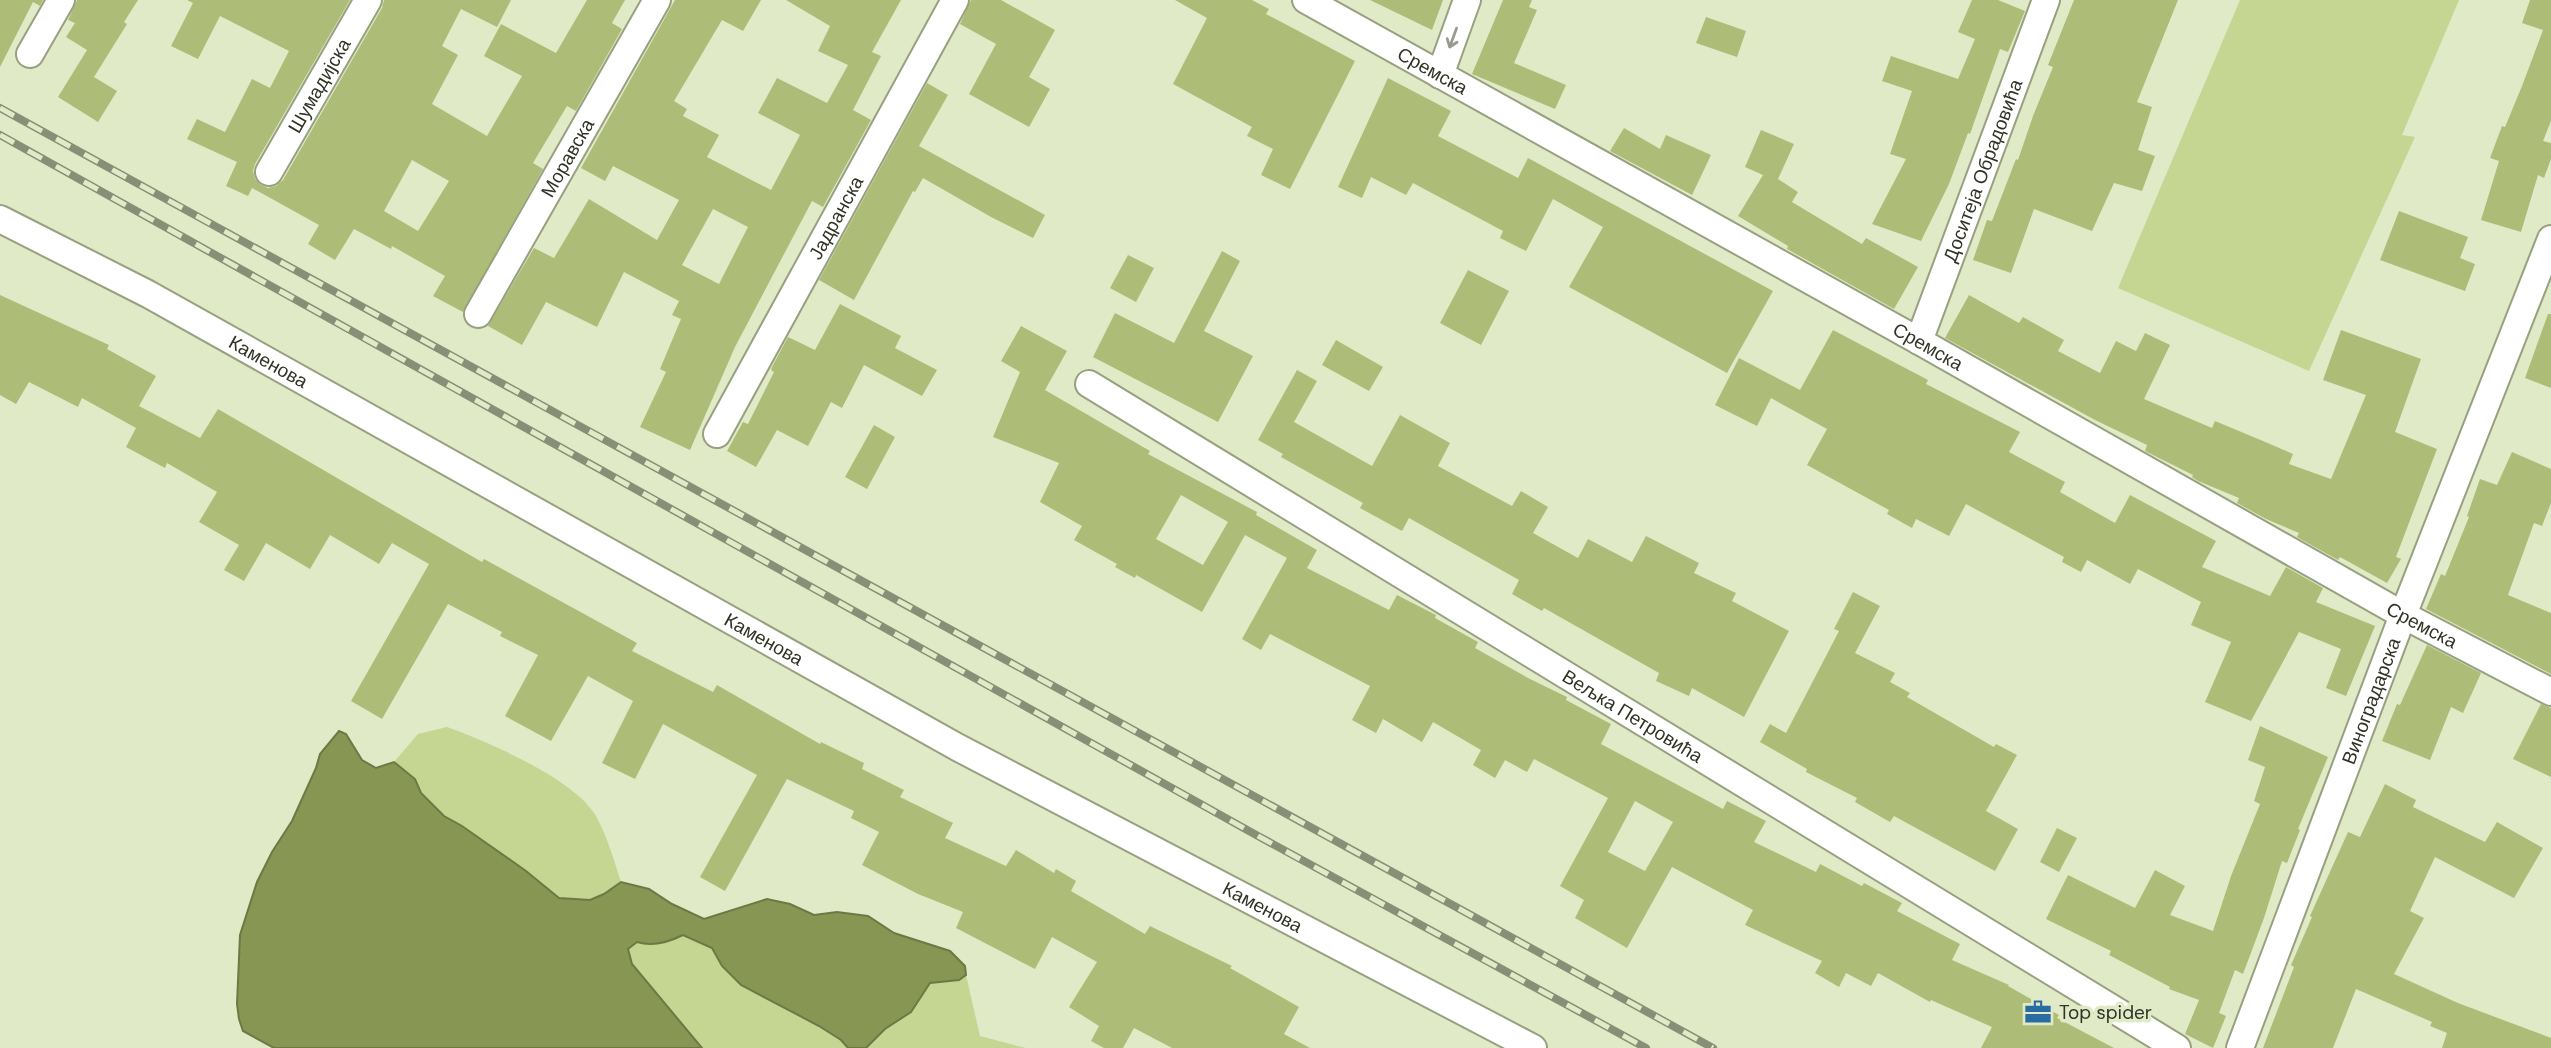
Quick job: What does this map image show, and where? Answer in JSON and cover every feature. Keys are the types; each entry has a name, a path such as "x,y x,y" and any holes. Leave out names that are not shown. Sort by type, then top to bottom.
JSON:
{"street":[{"path":"30,54 61,0"},
{"name":"Шумадијска","path":"269,172 368,0"},
{"name":"Моравска","path":"478,314 657,0"},
{"name":"Јадранска","path":"717,434 955,0"},
{"name":"Сремска","path":"1307,0 1919,341 2403,615 2551,692"},
{"path":"1440,75 1467,0"},
{"name":"Доситеја Обрадовића","path":"1919,341 2046,0"},
{"name":"Каменова","path":"0,219 148,294 957,747 1532,1048"},
{"name":"Виноградарска","path":"2240,1048 2403,615 2551,239"},
{"name":"Вељка Петровића","path":"1089,384 2177,1048"}],"shaded area":[{"path":"2240,0 2459,0 2402,135 2415,137 2309,371 2118,288"},
{"path":"447,727 528,763 569,788 585,802 604,832 621,882 590,900 559,898 526,871 444,816 421,793 415,779 394,762 418,734"},
{"path":"339,731 346,734 362,760 376,768 394,762 415,779 421,793 444,816 526,871 559,898 590,900 621,882 649,889 672,904 704,919 767,899 790,904 814,915 837,912 868,916 894,933 950,951 965,966 966,975 959,980 930,983 911,1012 885,1029 866,1048 848,1048 841,1040 819,1026 741,985 722,966 712,948 683,935 661,943 637,942 628,949 632,964 702,1048 274,1048 243,1031 239,1019 237,1004 240,935 257,882 292,821 320,754"},
{"path":"683,935 712,948 722,966 741,985 819,1026 841,1040 848,1048 702,1048 632,964 628,949 637,942 654,944"},
{"path":"966,975 980,1036 1026,1048 866,1048 885,1029 911,1012 930,983 959,980"}],"building":[{"path":"0,0 43,0 40,6 33,2 0,67"},
{"path":"77,0 138,0 124,22 127,24 94,77 117,91 98,122 58,97 87,50 66,37 75,23 68,20"},
{"path":"187,0 350,0 255,164 255,179 268,188 283,180 382,8 384,0 511,0 497,27 461,9 442,46 458,55 432,104 487,136 522,76 484,56 501,24 556,53 587,0 625,0 612,23 622,29 576,111 567,106 533,163 543,169 463,312 433,296 445,276 392,246 391,249 354,229 335,260 308,244 319,225 252,188 248,196 226,186 237,162 187,139 197,119 225,132 252,79 270,88 289,51 220,16 198,59 171,46 193,3","holes":["412,160 449,181 418,231 384,211"]},
{"path":"675,0 761,0 743,31 722,20 674,101 687,109 683,116 719,135 707,157 771,190 800,135 758,113 777,78 827,103 848,65 818,51 830,26 786,0 901,0 872,52 881,56 853,110 871,120 823,207 812,201 735,347 690,450 640,427 666,372 660,369 681,319 672,315 679,301 624,272 597,327 546,302 522,345 488,326 534,248 554,258 589,199 657,240 679,200 613,166 605,181 581,168","holes":["713,209 748,227 719,284 682,265"]},
{"path":"971,0 1001,0 1055,30 1029,77 1050,89 1029,127 969,94 996,44 960,24"},
{"path":"1175,0 1252,0 1269,9 1266,14 1355,61 1290,189 1261,175 1273,149 1247,136 1252,127 1173,84 1207,18"},
{"path":"1370,0 1443,0 1432,30"},
{"path":"1503,0 1532,0 1529,7 1537,10 1514,63 1566,85 1555,109 1472,74"},
{"path":"1972,0 1998,0 2025,11 2008,52 2000,49 1970,134 1968,133 1949,184 1921,241 1872,224 1906,159 1890,154 1912,91 1882,81 1891,56 1958,79 1975,39 1958,32"},
{"path":"2074,0 2178,0 2137,102 2152,107 2138,150 2155,156 2142,191 2114,183 2092,231 2034,209 2011,273 1973,260 1987,220 1992,221 2016,159 2018,160 2053,67 2048,65"},
{"path":"2530,0 2551,0 2551,121 2543,141 2551,143 2551,159 2544,178 2538,175 2521,232 2481,220 2499,161 2490,158 2543,30 2522,23"},
{"path":"1706,17 1746,31 1737,57 1696,43"},
{"path":"1388,78 1451,111 1438,136 1518,178 1528,158 1773,291 1727,373 1569,287 1603,227 1553,199 1526,251 1500,238 1503,231 1413,183 1406,195 1371,177 1362,198 1338,187"},
{"path":"927,83 948,95 919,146 1045,215 1033,238 923,178 915,192 913,191 854,300 819,280"},
{"path":"1624,128 1660,149 1666,135 1711,155 1692,195 1610,151"},
{"path":"1761,130 1794,144 1778,179 1798,192 1792,202 1862,244 1866,238 1918,267 1894,309 1787,249 1788,246 1738,216 1763,175 1745,167"},
{"path":"2399,211 2468,237 2460,258 2475,264 2465,291 2380,260"},
{"path":"1222,251 1240,261 1204,331 1253,356 1218,422 1093,357 1115,313 1174,343"},
{"path":"1128,255 1154,268 1136,302 1110,288"},
{"path":"1468,270 1509,291 1481,345 1440,323"},
{"path":"0,295 109,345 107,349 156,376 139,406 200,438 218,409 482,562 484,559 637,643 632,651 713,692 717,685 820,744 821,742 864,763 862,769 904,790 900,797 953,823 945,838 1006,866 1016,850 1054,873 1056,869 1076,881 1071,891 1145,934 1150,926 1232,966 1230,968 1299,1007 1284,1034 1310,1048 1172,1048 1134,1028 1123,1048 1104,1048 1091,1041 1099,1026 1069,1007 1097,962 1052,937 1035,969 956,928 963,912 918,894 862,865 879,832 851,818 854,811 787,779 725,891 700,877 757,775 663,724 635,779 602,763 633,701 588,676 551,741 505,716 538,655 500,636 502,632 448,604 382,719 351,701 429,564 392,543 379,564 330,535 310,569 266,543 244,581 224,570 239,545 199,522 217,492 167,463 165,468 126,447 136,428 82,398 78,407 29,382 16,404 0,395"},
{"path":"1969,295 2019,323 2023,317 2064,340 2058,351 2100,373 2116,341 2136,351 2145,333 2170,345 2144,399 2212,428 2215,421 2263,441 2293,454 2289,464 2331,479 2366,395 2323,380 2341,330 2421,359 2395,432 2437,449 2396,557 2401,559 2387,583 2340,557 2338,560 2297,537 2299,533 2237,503 2239,498 2198,481 2193,475 2145,451 2147,445 2095,420 1945,338"},
{"path":"840,304 901,336 895,348 937,370 922,396 864,365 842,408 831,402 808,446 777,430 756,467 727,451 743,422 748,424 788,337 815,350"},
{"path":"2548,314 2551,314 2551,388 2525,378"},
{"path":"1021,326 1067,351 1045,390 1150,451 1148,454 1257,512 1256,515 1317,550 1307,568 1389,610 1397,595 1436,615 1435,618 1478,642 1475,648 1567,697 1566,700 1611,724 1601,744 1723,809 1727,801 1766,821 1754,842 1816,872 1820,864 1902,903 1897,911 1960,944 1952,960 2009,985 2059,1015 2057,1018 2114,1048 1981,1048 1992,1027 1931,1000 1930,1002 1878,973 1871,986 1846,973 1839,987 1815,973 1822,961 1745,925 1753,910 1672,867 1627,948 1575,918 1584,900 1560,886 1608,798 1534,759 1527,772 1505,760 1495,778 1473,765 1481,750 1433,722 1422,742 1383,719 1376,733 1352,720 1370,686 1270,634 1261,650 1242,639 1287,558 1245,535 1202,612 1136,575 1135,578 1115,567 1117,564 1074,540 1082,526 1040,502 1059,463 993,437 1020,372 1001,361","holes":["1181,495 1228,522 1203,565 1156,539","1635,801 1673,822 1645,871 1608,852"]},
{"path":"1833,330 1928,380 1926,384 2020,432 2009,452 2065,482 2060,492 2115,523 2130,495 2216,541 2202,567 2270,596 2286,567 2323,588 2316,602 2375,626 2346,696 2326,688 2341,649 2299,632 2251,721 2205,702 2231,642 2191,625 2201,602 2138,569 2130,584 2087,560 2081,572 2062,562 2064,557 1966,504 1949,536 1916,519 1912,528 1887,514 1889,510 1807,465 1827,429 1771,398 1757,426 1715,405 1739,358 1800,390"},
{"path":"1336,340 1383,367 1369,391 1322,365"},
{"path":"1297,370 1317,381 1294,422 1372,466 1400,415 1450,443 1438,466 1512,506 1521,491 1548,507 1533,533 1578,558 1588,539 1632,562 1646,536 1699,563 1694,573 1736,593 1732,601 1789,631 1744,717 1692,688 1689,696 1656,681 1659,673 1544,608 1542,611 1512,594 1519,580 1409,518 1402,531 1360,508 1363,503 1281,457 1283,454 1258,440"},
{"path":"874,425 895,437 867,489 845,477"},
{"path":"2512,452 2551,469 2551,503 2542,526 2534,523 2508,595 2551,613 2551,674 2426,609 2441,574 2445,576 2469,517 2467,516 2480,479 2497,485"},
{"path":"1853,592 1880,606 1855,653 1895,673 1890,682 1910,693 1907,697 1994,747 1996,744 2017,755 1986,811 2018,829 1995,871 1894,816 1890,822 1855,802 1857,798 1806,772 1807,769 1760,742 1770,724 1786,733 1839,631 1834,629"},
{"path":"2427,645 2481,673 2463,713 2451,707 2430,760 2382,741 2397,704 2400,705"},
{"path":"2541,704 2551,708 2551,777 2513,759"},
{"path":"2260,726 2328,757 2287,863 2282,861 2243,974 2235,970 2219,1013 2226,1016 2213,1048 2185,1034 2199,1000 2169,989 2170,987 2109,955 2111,951 2046,919 2068,875 2135,908 2155,870 2185,886 2170,915 2213,931 2231,876 2260,804 2254,801 2265,767 2248,760"},
{"path":"2385,784 2416,800 2413,807 2485,842 2497,822 2543,848 2514,898 2435,857 2410,911 2424,918 2394,974 2458,1003 2551,1038 2551,1048 2442,1048 2447,1033 2430,1026 2432,1022 2356,989 2333,1048 2263,1048 2294,967 2291,965 2312,917 2310,916 2348,832 2360,837"},
{"path":"2057,828 2077,838 2059,872 2040,862"}],"railway":[{"path":"0,108 1713,1048"},
{"path":"0,135 1258,836 1646,1048"}],"place":[{"name":"Top spider","path":"2038,1012"}]}
